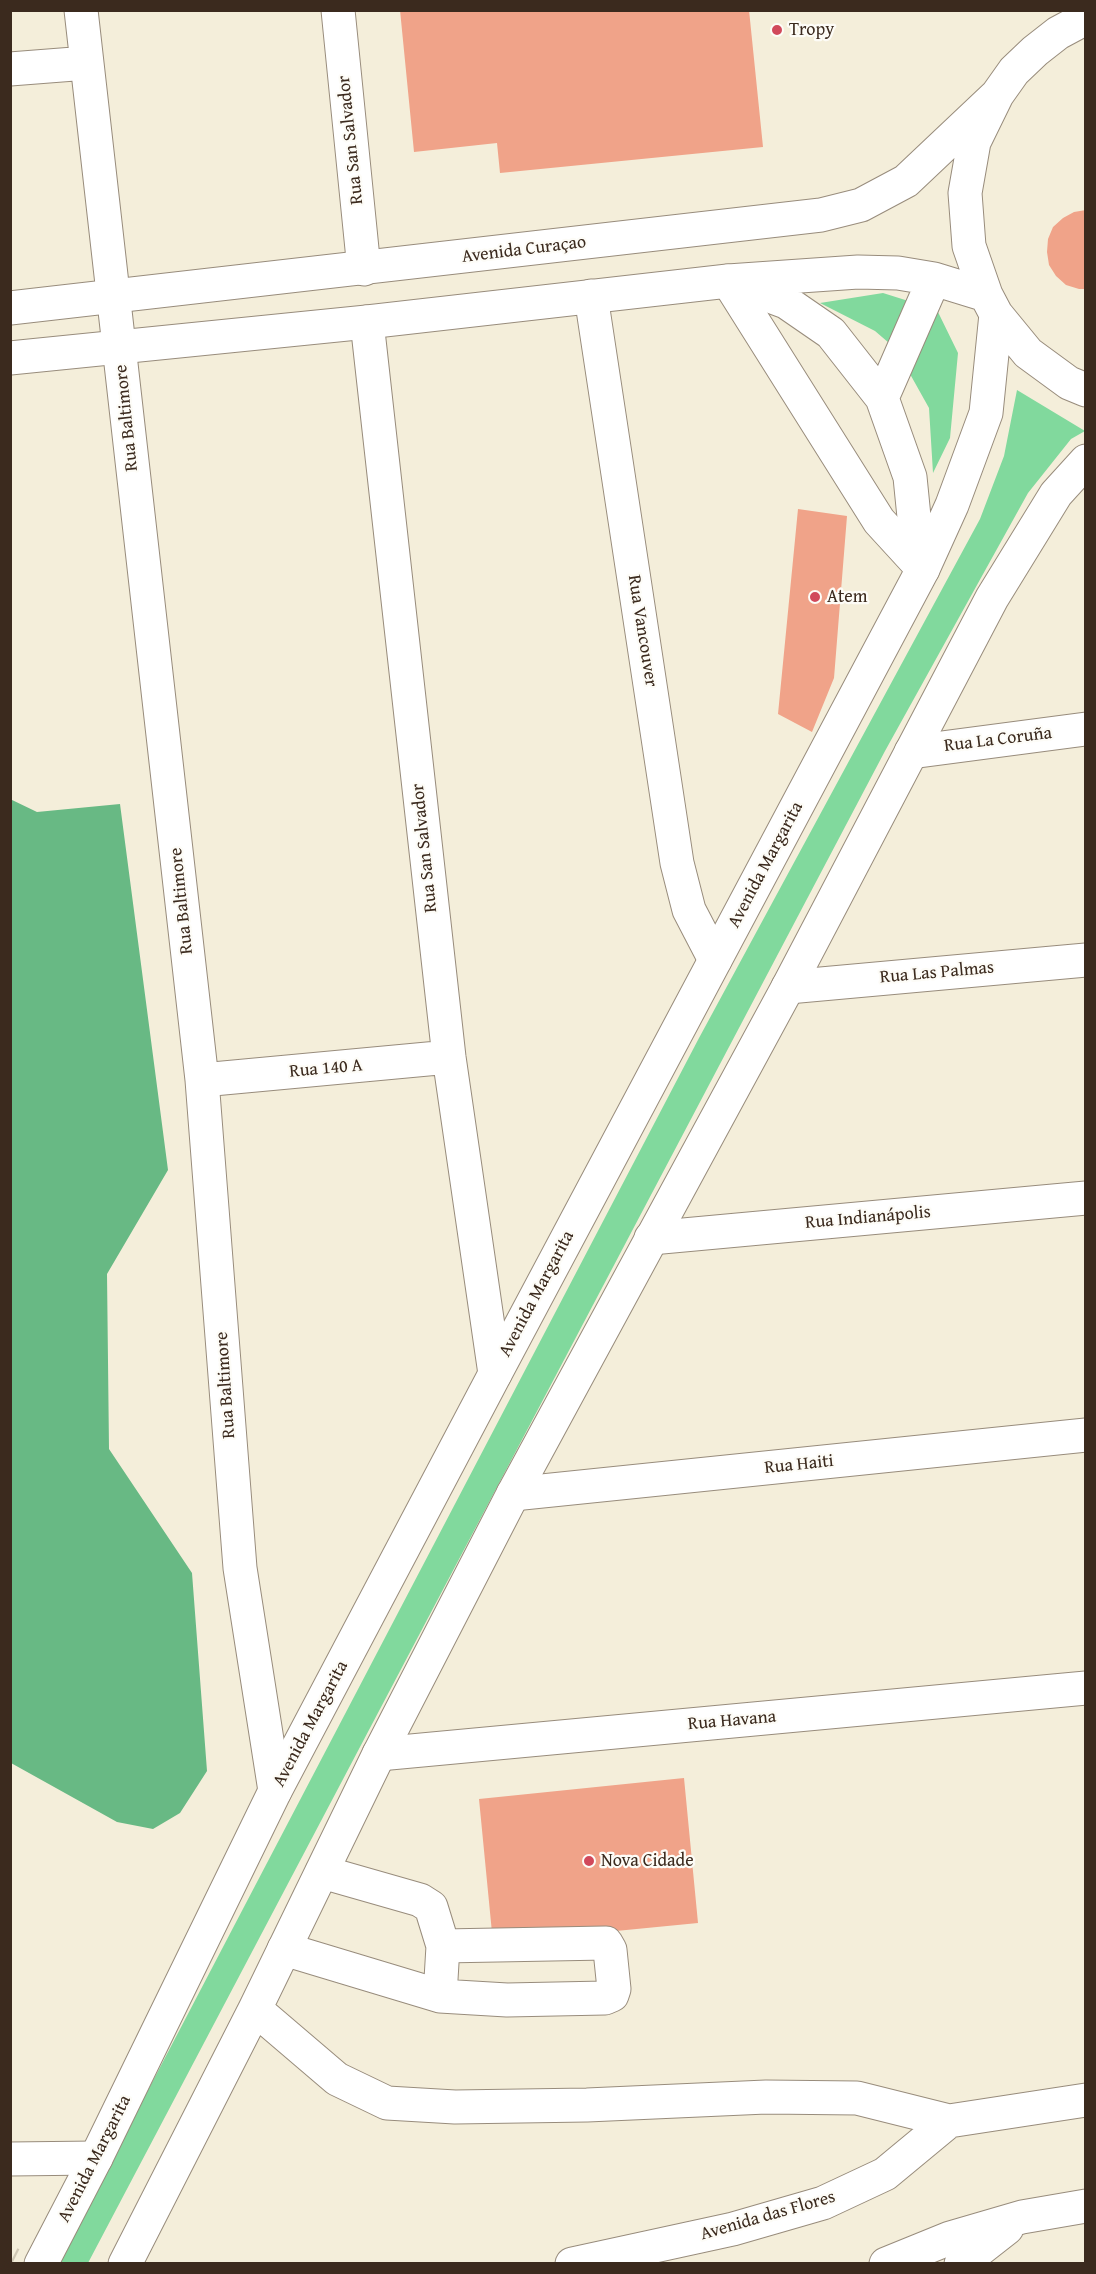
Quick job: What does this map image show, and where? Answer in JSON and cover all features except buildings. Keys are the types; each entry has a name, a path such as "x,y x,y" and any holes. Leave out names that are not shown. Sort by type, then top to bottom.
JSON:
{"main road":[{"name":"Rua Baltimore","path":"81,10 202,1080 240,1568 275,1791"},
{"name":"Rua San Salvador","path":"338,10 364,269"},
{"path":"1086,18 1058,33 1035,51 1014,71 997,95 974,142 965,194 969,246 991,304 1028,353 1069,383 1086,390"},
{"path":"10,69 87,63"},
{"name":"Avenida Curaçao","path":"10,308 821,215 861,205 906,181 997,95"},
{"path":"10,358 119,345 367,322 728,281 858,272 898,273 934,279 991,304"},
{"path":"882,398 934,279"},
{"path":"728,281 786,302 831,333 882,398 910,477 923,569"},
{"path":"728,281 879,521 923,569"},
{"name":"Rua Vancouver","path":"591,296 677,863 689,910 716,960"},
{"name":"Avenida Margarita","path":"41,2264 96,2158 275,1791 923,569 952,505 986,412 991,304"},
{"name":"Rua San Salvador","path":"367,322 449,1057 495,1374"},
{"path":"125,2264 255,2009 379,1754 513,1494 788,987 992,598 1056,494 1086,461"},
{"name":"Rua La Coruña","path":"910,752 1086,729"},
{"name":"Rua Las Palmas","path":"788,987 1086,960"},
{"name":"Rua 140 A","path":"202,1080 449,1057"},
{"name":"Rua Indianápolis","path":"651,1238 1086,1198"},
{"name":"Rua Haiti","path":"513,1494 1086,1435"},
{"name":"Rua Havana","path":"379,1754 1086,1688"},
{"path":"322,1872 420,1900 431,1907 443,1946 440,1996"},
{"path":"284,1949 440,1996 507,2000 605,1998 612,1995 614,1989 610,1950 606,1943 443,1946"},
{"path":"255,2009 337,2079 387,2103 455,2107 587,2105 766,2097 857,2098 949,2121 1086,2100"},
{"name":"Avenida das Flores","path":"572,2264 733,2229 823,2203 885,2174 949,2121"},
{"path":"10,2159 96,2158"},
{"path":"886,2264 950,2238 1022,2217 1086,2206"},
{"path":"961,2264 1022,2217"}],"green space":[{"path":"883,293 937,310 958,353 950,438 933,473 929,408 896,349 875,331 820,303"},
{"path":"1017,390 1085,431 1071,439 1028,493 885,751 88,2263 57,2264 699,1038 980,519 1004,456"},
{"path":"10,799 37,812 120,804 168,1170 107,1274 109,1449 192,1573 207,1771 180,1813 153,1829 117,1822 11,1763"}],"place":[{"name":"Tropy","path":"777,30"},
{"name":"Atem","path":"815,597"},
{"name":"Nova Cidade","path":"589,1861"}]}
